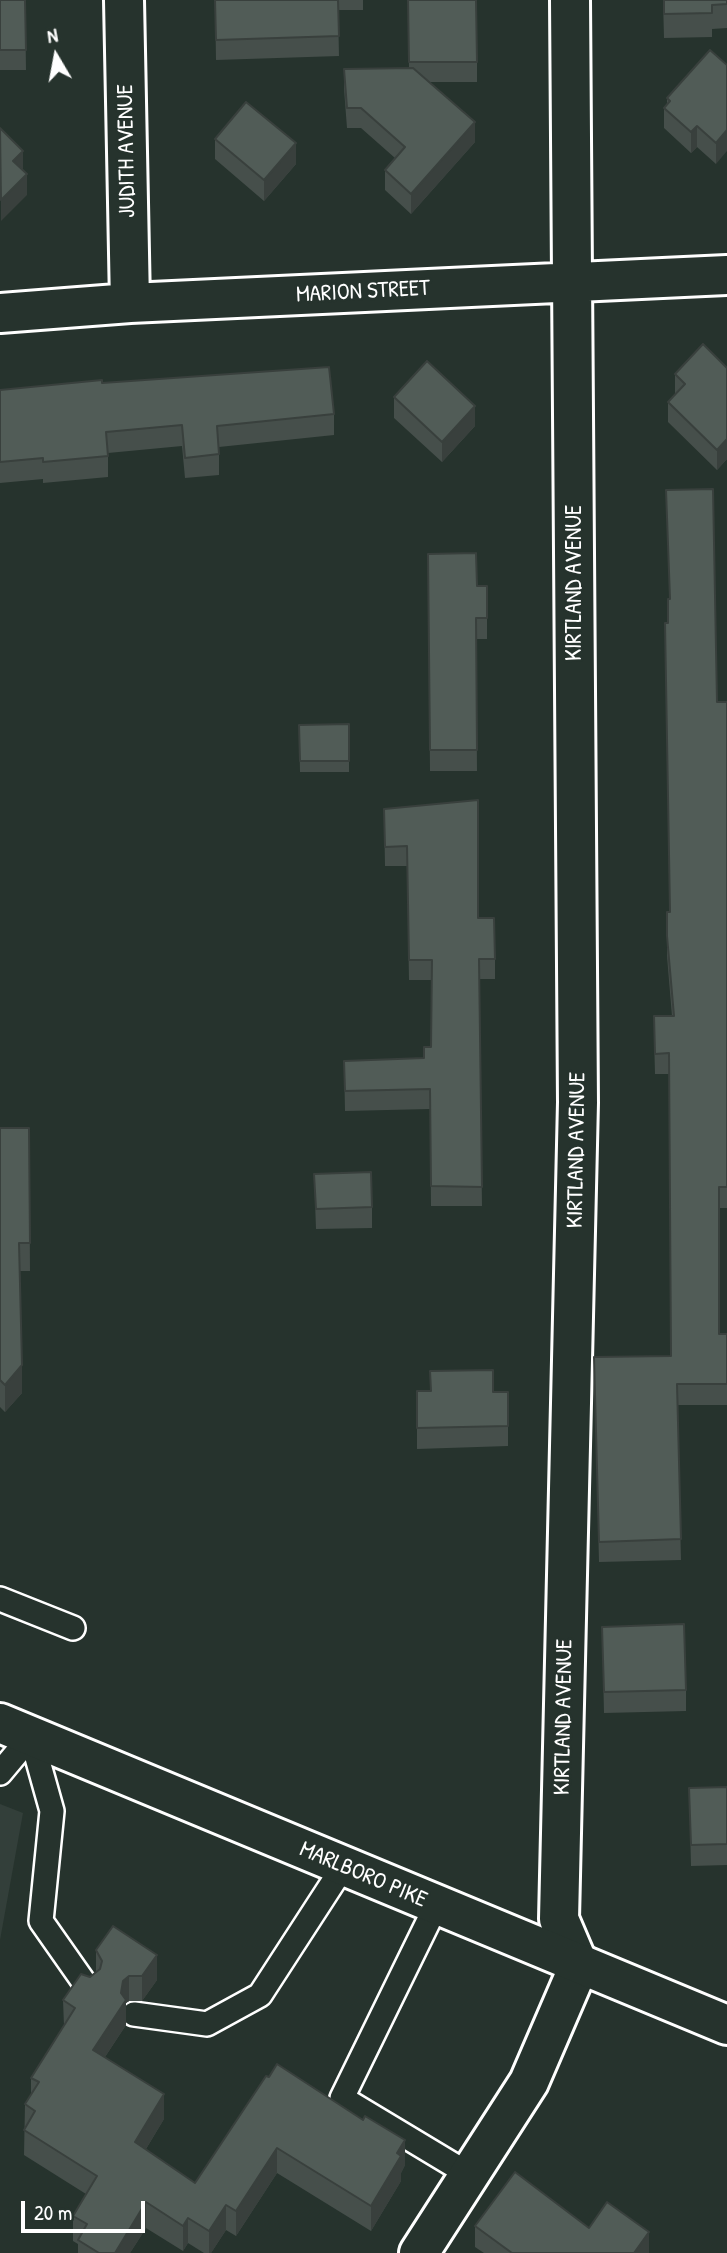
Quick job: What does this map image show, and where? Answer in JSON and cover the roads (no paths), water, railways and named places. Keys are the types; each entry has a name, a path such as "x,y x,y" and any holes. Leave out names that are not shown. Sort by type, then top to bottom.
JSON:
{"street":[{"name":"JUDITH AVENUE","path":"124,0 130,303"},
{"name":"KIRTLAND AVENUE","path":"570,0 578,1102 559,1919 579,1966"},
{"name":"MARION STREET","path":"0,313 130,303 727,275"},
{"name":"MARLBORO PIKE","path":"16,1729 579,1966 727,2025"},
{"path":"419,2253 529,2082 579,1966"}],"lane":[{"path":"0,1599 73,1628"},
{"path":"0,1773 16,1729"},
{"path":"16,1729 52,1811 41,1921 88,1988"},
{"path":"134,2014 206,2024 260,1995 343,1867"},
{"path":"436,1906 342,2098 470,2175"}]}
